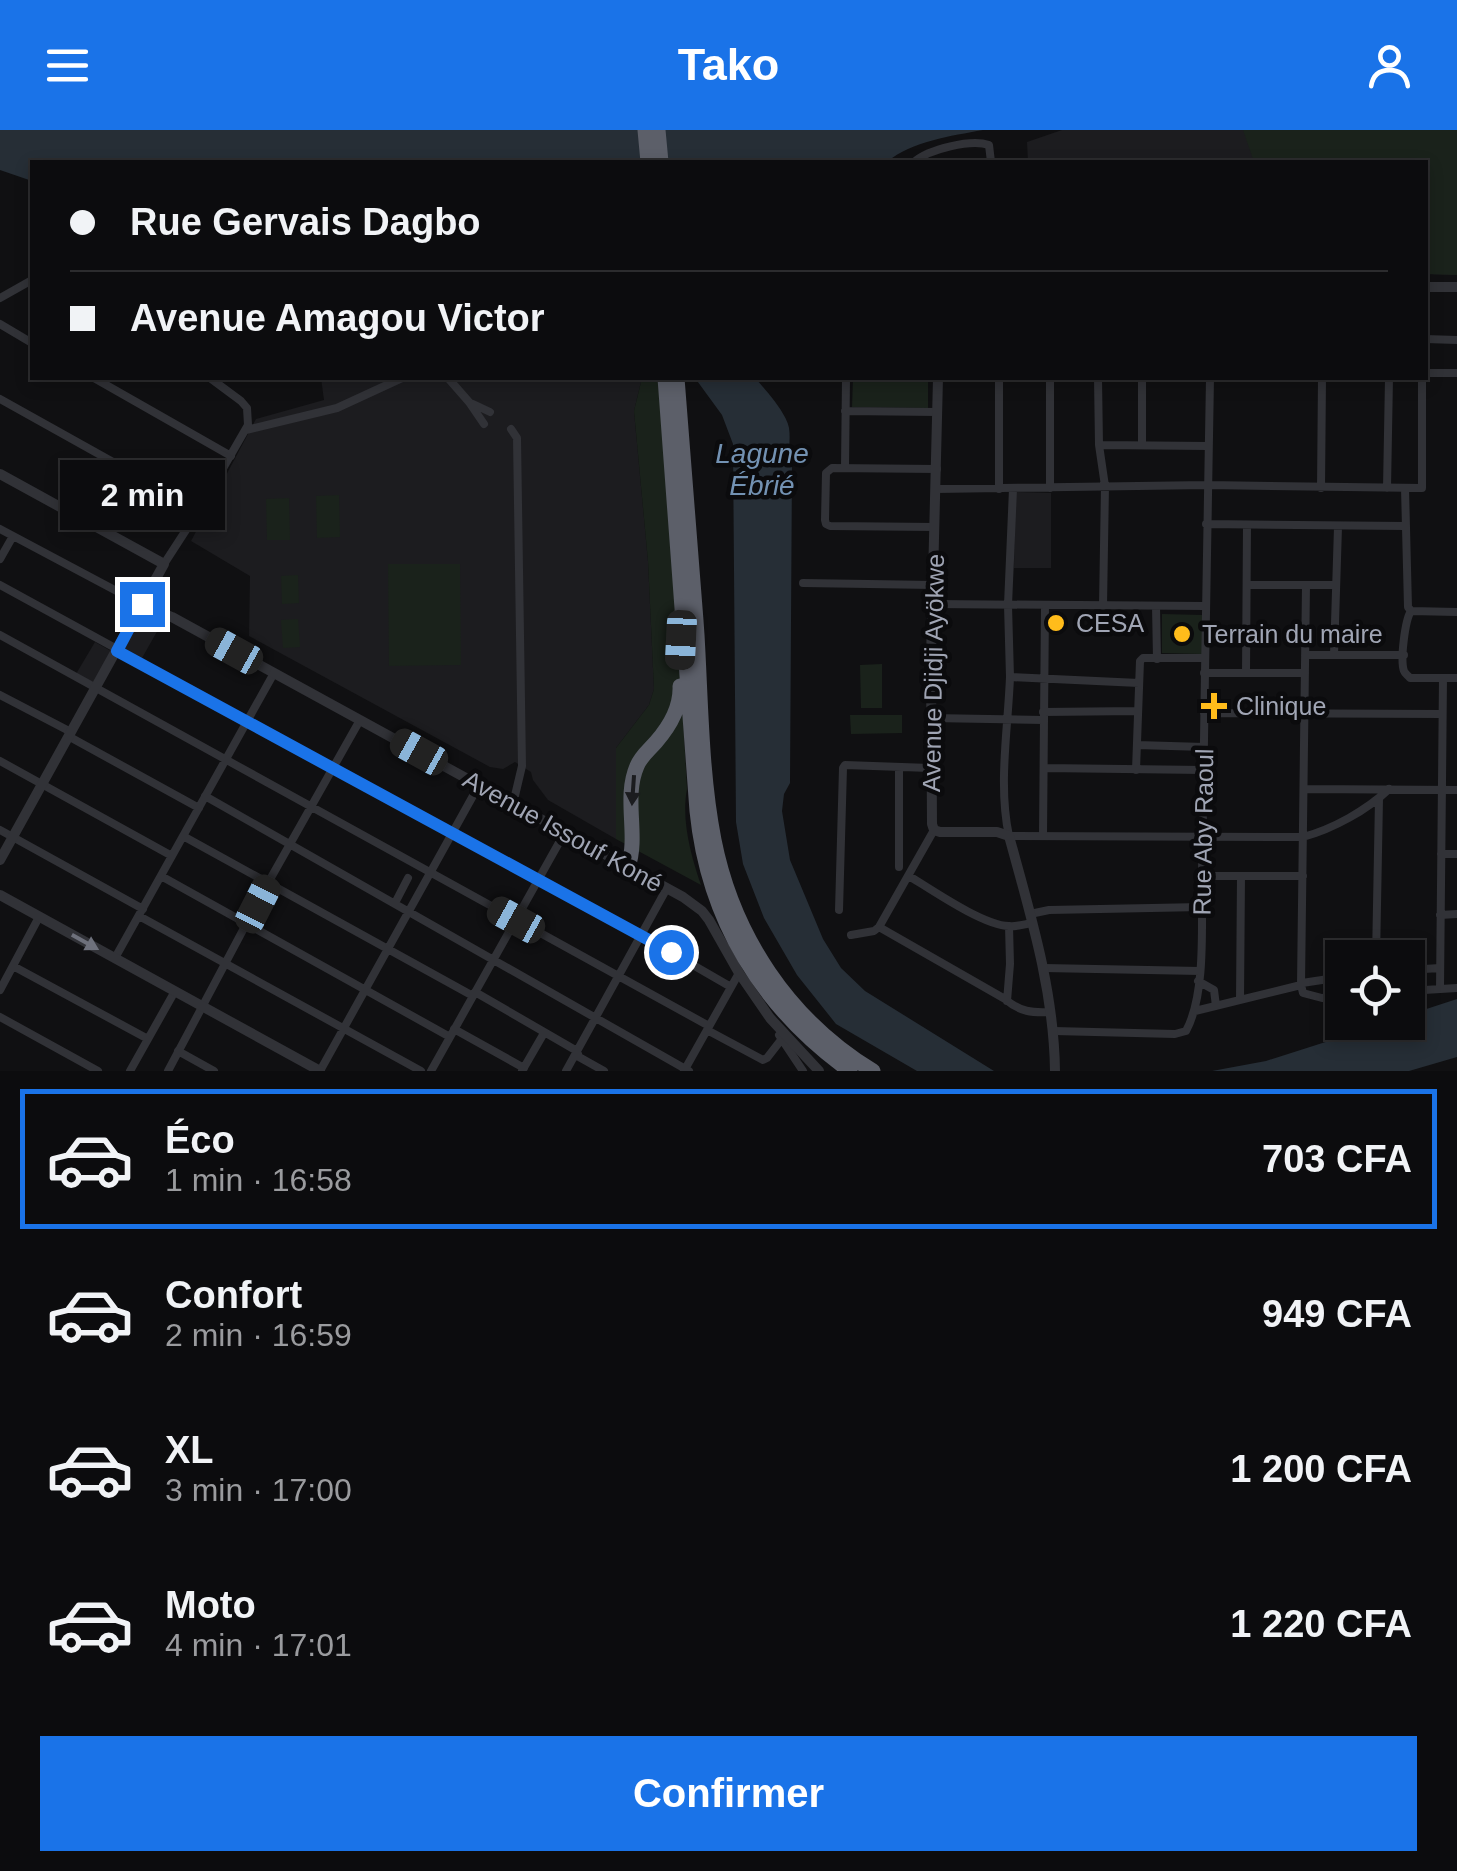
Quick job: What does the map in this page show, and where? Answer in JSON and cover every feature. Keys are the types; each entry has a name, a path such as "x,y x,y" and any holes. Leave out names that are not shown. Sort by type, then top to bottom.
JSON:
{"highway":[{"path":"645,130 648,160"},
{"path":"658,130 661,160"},
{"path":"666,380 673,404 706,786 720,863 744,930 777,984 820,1032 873,1071"},
{"path":"677,380 673,404 682,609 699,831 716,899 738,951 780,1009 812,1042 850,1071"},
{"path":"628,867 634,772 642,756 670,726 679,705 682,609"}],"street":[{"path":"916,160 962,144 986,142 990,160"},
{"path":"0,298 30,281"},
{"path":"1428,287 1457,286"},
{"path":"0,324 30,341"},
{"path":"1428,339 1457,340"},
{"path":"1428,375 1457,374"},
{"path":"98,380 231,456"},
{"path":"0,860 166,561 246,430 247,408 213,380"},
{"path":"246,430 337,408 398,380"},
{"path":"450,380 484,424"},
{"path":"844,467 846,380"},
{"name":"Avenue Djidji Ayökwe","path":"938,380 932,824 940,832 997,832 1009,836"},
{"path":"999,380 999,489"},
{"path":"1050,380 1050,488"},
{"path":"1098,380 1099,445 1105,486 1103,606"},
{"path":"1142,380 1142,444"},
{"name":"Rue Aby Raoul","path":"1195,1012 1202,907 1210,380"},
{"path":"1321,488 1322,380"},
{"path":"1388,488 1389,380"},
{"path":"936,490 1207,485 1422,488 1424,380"},
{"path":"0,399 199,510"},
{"path":"469,402 490,412"},
{"path":"846,411 937,412"},
{"path":"511,428 517,438 522,766 513,804"},
{"path":"1099,445 1208,446"},
{"path":"935,526 826,524 826,473 844,467 937,469"},
{"path":"0,474 166,561"},
{"path":"1405,488 1410,611"},
{"path":"1013,489 1006,822 1044,968 1052,1012 1055,1071"},
{"path":"1206,524 1405,526"},
{"path":"1246,673 1247,525"},
{"path":"1334,655 1338,527"},
{"path":"0,528 142,604"},
{"path":"0,559 13,536"},
{"path":"803,583 934,585"},
{"path":"0,585 731,987"},
{"path":"1247,585 1336,585"},
{"path":"1306,585 1302,984 1303,993 1325,996"},
{"name":"Avenue Issouf Koné","path":"142,604 479,785 702,911 738,974 770,1018 819,1071"},
{"path":"933,604 1204,606"},
{"path":"1043,835 1045,606"},
{"path":"1156,606 1157,658"},
{"path":"1410,611 1457,612"},
{"path":"1410,611 1406,618 1404,671 1410,678 1457,678"},
{"path":"0,636 763,1060 781,1040"},
{"path":"1306,656 1404,654"},
{"path":"1136,770 1140,661 1204,658"},
{"path":"115,958 274,673"},
{"path":"1204,673 1306,673"},
{"path":"1010,677 1139,683"},
{"path":"1440,988 1443,678"},
{"path":"0,695 199,808"},
{"path":"931,718 1009,720 1138,711"},
{"path":"1204,713 1442,714"},
{"path":"168,1071 360,720"},
{"path":"1442,741 1457,742"},
{"path":"1138,745 1204,747"},
{"path":"0,761 172,856"},
{"path":"899,767 900,866"},
{"path":"839,910 843,768 930,768"},
{"path":"1044,768 1204,770"},
{"path":"0,895 306,1068 320,1071 479,785"},
{"path":"1304,789 1457,790"},
{"path":"1009,836 1303,837 1329,828 1389,789"},
{"path":"206,796 686,1070 738,974"},
{"path":"1378,940 1379,798"},
{"path":"0,830 225,963 421,1071"},
{"path":"851,936 879,927 934,830"},
{"path":"445,1071 433,1068 564,832"},
{"path":"183,836 544,1032 604,1071"},
{"path":"1441,854 1457,854"},
{"path":"161,876 364,990 523,1069 544,1032"},
{"path":"909,876 982,917 1009,926 1049,910 1202,907"},
{"path":"1202,876 1303,876"},
{"path":"1240,999 1241,876"},
{"path":"395,904 408,878"},
{"path":"566,1071 666,888"},
{"path":"1440,914 1457,914"},
{"path":"0,990 39,917"},
{"path":"1007,1000 1009,926"},
{"path":"879,927 1018,1009 1052,1012"},
{"path":"13,966 148,1039"},
{"path":"1044,968 1200,971"},
{"path":"1425,969 1440,968"},
{"path":"1054,1032 1186,1032 1195,1012 1325,980"},
{"path":"1198,982 1214,990 1216,1006"},
{"path":"1425,989 1457,988"},
{"path":"130,1071 175,991"},
{"path":"0,1018 98,1071"},
{"path":"770,1018 803,1071"},
{"path":"178,1051 214,1071"}],"shaded area":[{"path":"1062,130 1457,130 1457,275 1428,274 1428,160 1028,160 1027,142"},
{"path":"1243,130 1457,130 1457,275 1428,274 1428,160 1253,160"},
{"path":"321,380 642,380 634,411 648,561 654,689 649,705 616,748 616,839 548,800 531,772 515,762 503,769 490,767 249,636 250,576 191,541 256,419 324,400"},
{"path":"642,380 658,380 677,609 686,825 701,885 616,839 616,748 649,705 654,689 648,561 634,411"},
{"path":"853,380 928,380 928,408 852,407"},
{"path":"1015,492 1051,493 1051,568 1014,568"},
{"path":"339,495 340,537 317,538 316,496"},
{"path":"289,498 290,540 267,540 266,499"},
{"path":"388,564 460,564 461,665 389,666"},
{"path":"298,575 299,603 282,604 281,576"},
{"path":"144,610 163,621 142,658 123,648"},
{"name":"Terrain du maire","path":"1162,614 1202,615 1202,654 1162,653"},
{"path":"298,619 300,647 283,648 281,620"},
{"path":"95,642 111,651 93,684 76,674"},
{"path":"882,664 882,708 861,708 860,665"},
{"path":"850,715 902,715 902,733 851,734"}],"water":[{"path":"0,130 983,130 920,144 890,160 30,160 30,180 0,170"},
{"name":"Lagune Ébrié","path":"696,380 757,380 780,409 789,428 790,783 782,811 790,860 823,939 841,968 865,991 994,1071 917,1071 836,1024 797,975 764,918 743,864 736,822 733,444 722,415"},
{"path":"1457,999 1457,1057 1409,1071 1212,1071 1266,1061 1332,1040 1425,1040 1425,1009"}],"place":[{"name":"CESA","path":"1056,623"},
{"name":"Terrain du maire","path":"1182,634"},
{"name":"Clinique","path":"1214,706"}],"route":[{"path":"142,604 117,651 671,952"}]}
